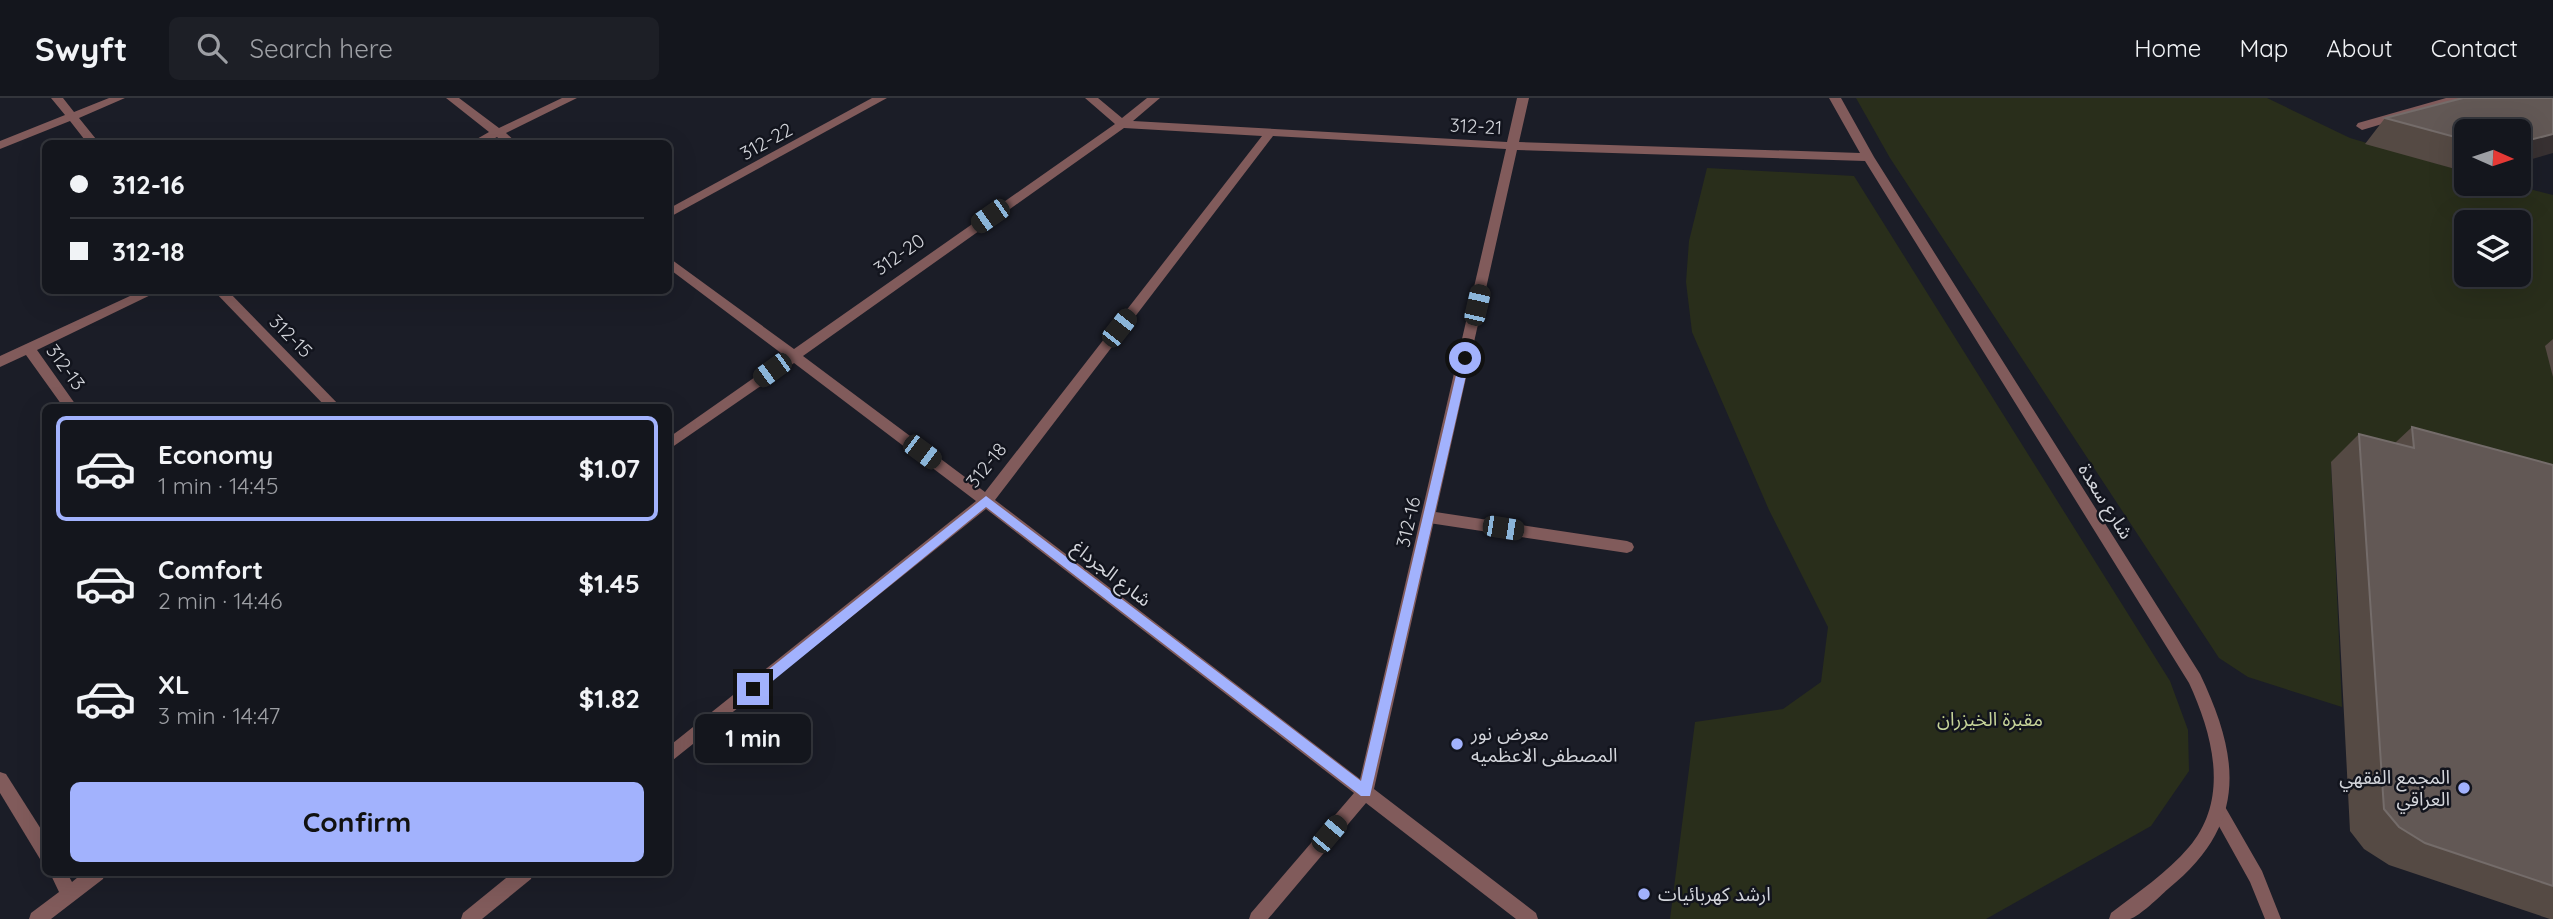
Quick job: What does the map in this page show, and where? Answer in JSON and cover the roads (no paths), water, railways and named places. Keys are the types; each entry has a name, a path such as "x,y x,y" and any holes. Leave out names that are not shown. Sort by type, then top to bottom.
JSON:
{"street":[{"path":"57,98 91,140"},
{"path":"0,145 119,98"},
{"path":"452,98 508,140"},
{"path":"481,140 571,98"},
{"name":"312-22","path":"672,212 881,98"},
{"path":"1091,98 1122,124"},
{"name":"312-20","path":"672,442 1122,124 1154,98"},
{"name":"312-16","path":"1257,919 1365,792 1523,98"},
{"name":"شارع سعدة","path":"1835,98 1868,157 2195,679 2211,712 2221,746 2223,779 2218,810 2205,839 2184,863 2117,919"},
{"path":"2362,126 2459,98"},
{"name":"312-21","path":"1122,124 1513,146 1868,157"},
{"name":"312-18","path":"672,754 986,500 1269,134"},
{"name":"شارع الجرداغ","path":"672,264 986,500 1530,919"},
{"path":"0,362 146,294"},
{"name":"312-15","path":"223,294 331,404"},
{"name":"312-13","path":"29,349 68,404"},
{"path":"1429,517 1627,547"},
{"path":"0,779 42,847"},
{"path":"2218,810 2256,877 2273,919"},
{"path":"60,876 70,894"},
{"path":"37,919 93,876"},
{"path":"469,919 521,876"}],"place":[{"name":"معرض نور المصطفى الاعظميه","path":"1457,744"},
{"name":"المجمع الفقهي العراقي","path":"2464,788"},
{"name":"ارشد كهربائيات","path":"1644,894"}],"park label":[{"name":"مقبرة الخيزران","path":"1990,719"}]}
